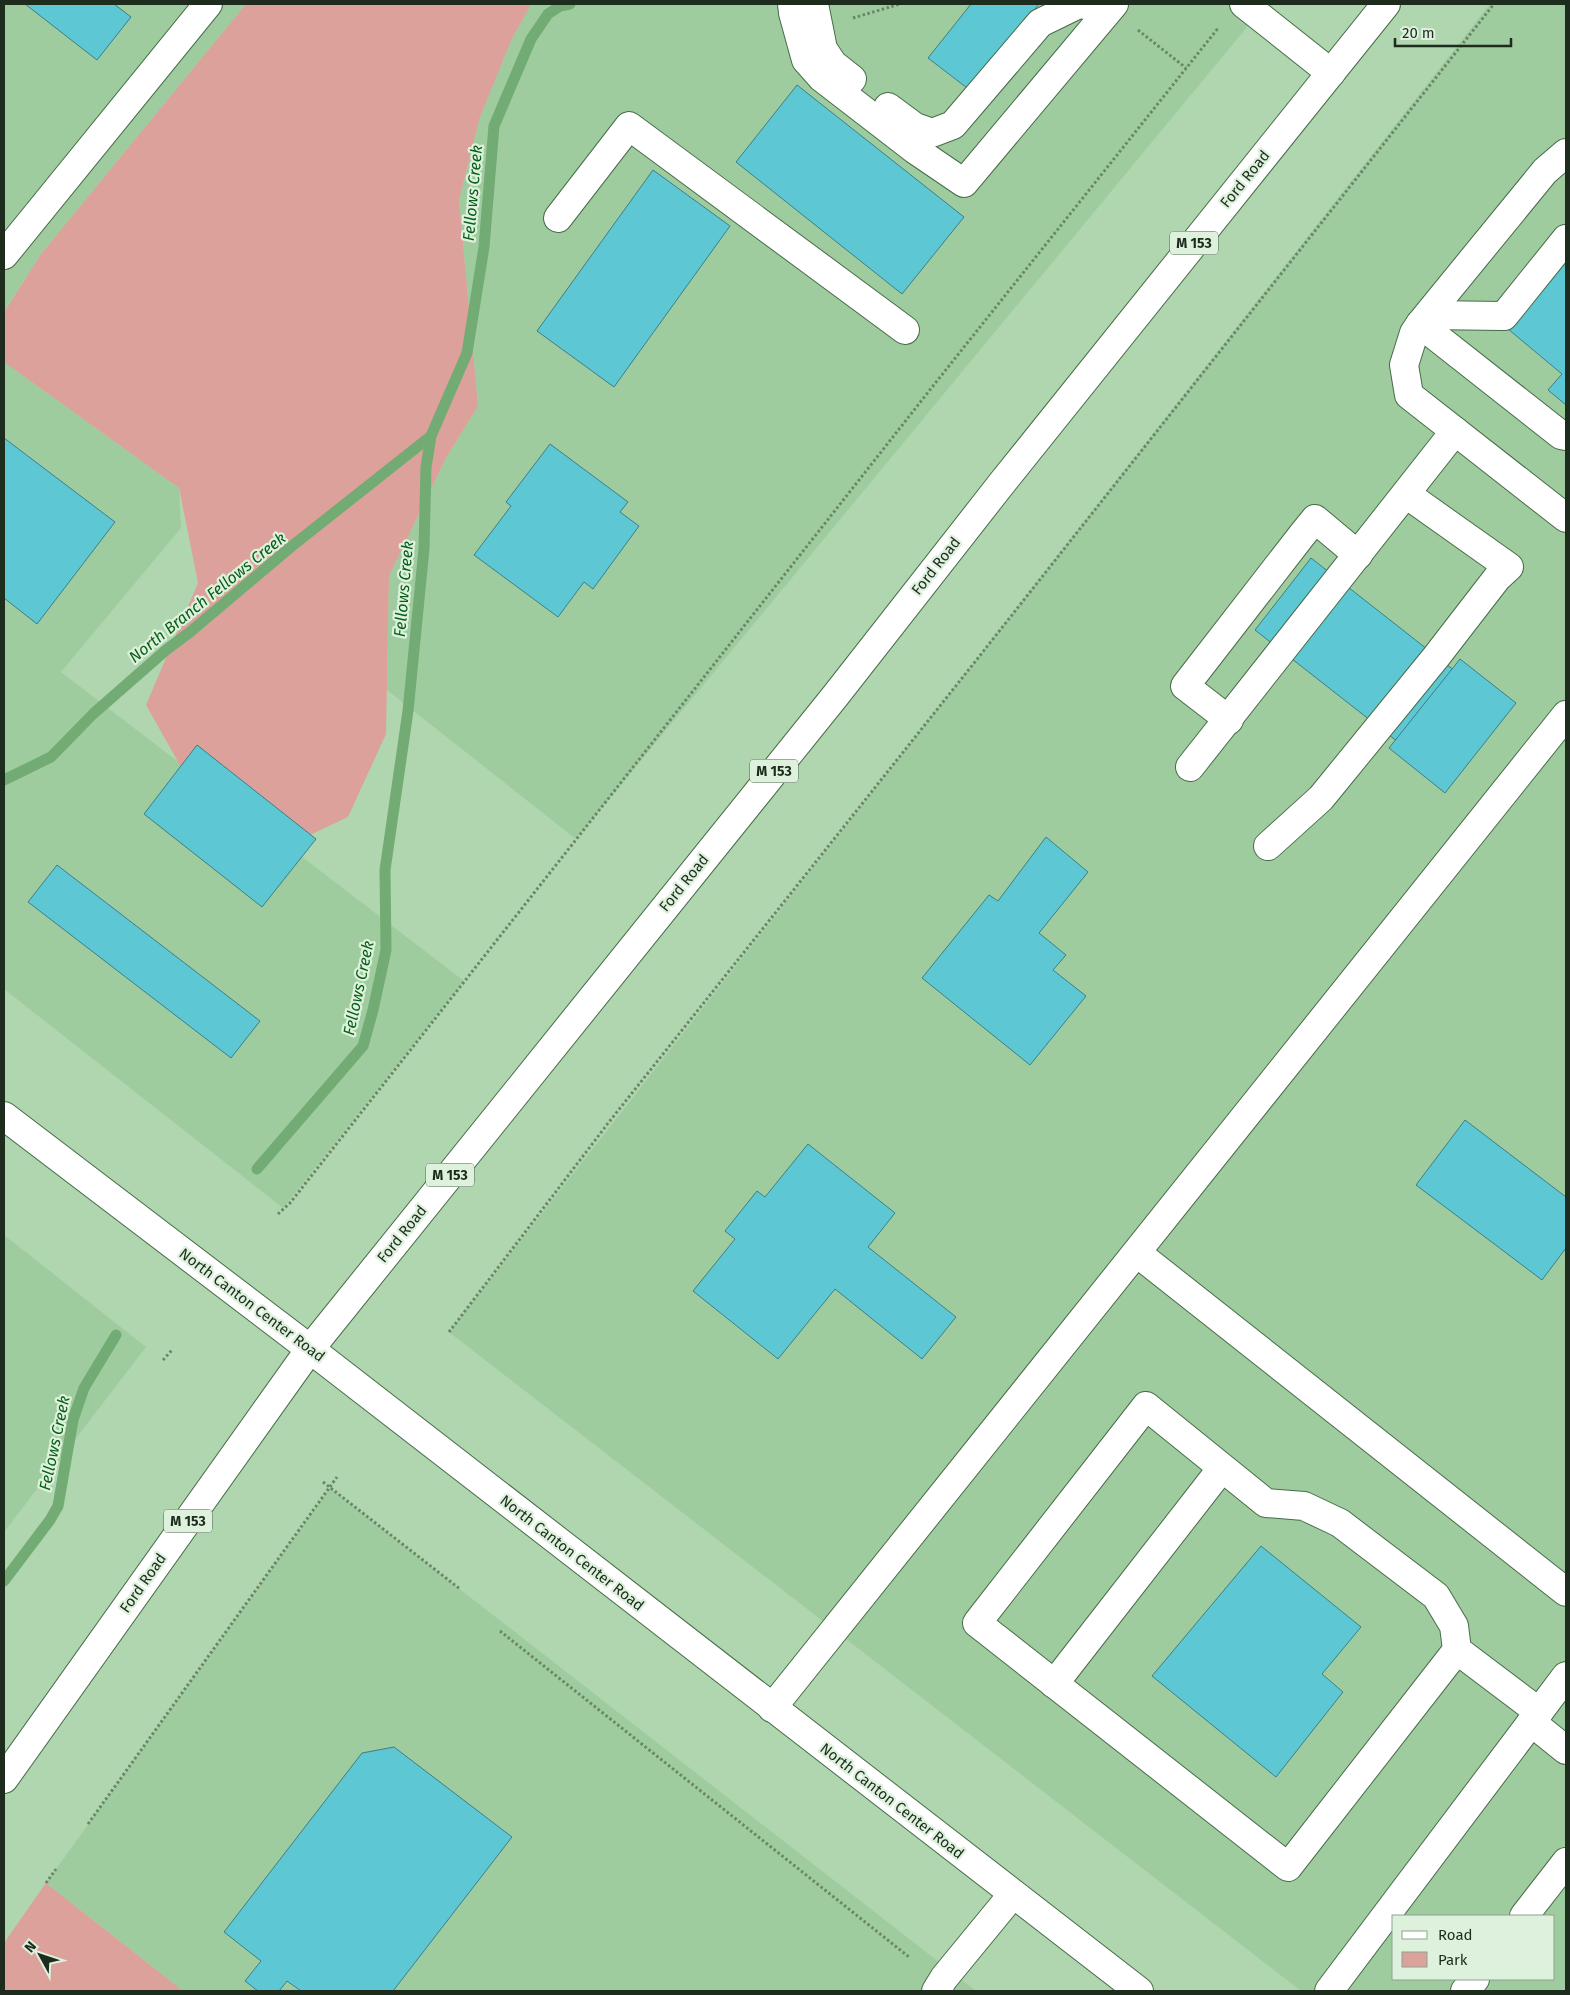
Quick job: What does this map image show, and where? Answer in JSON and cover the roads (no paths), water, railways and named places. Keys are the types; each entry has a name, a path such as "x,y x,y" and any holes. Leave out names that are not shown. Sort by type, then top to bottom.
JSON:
{"main road":[{"path":"4,255 208,4"},
{"path":"792,4 806,60 822,78 914,149 964,183 1112,6"},
{"path":"816,16 823,49 833,64 915,127 932,133 953,126 1040,23 1079,4 1112,6"},
{"path":"1244,4 1331,73"},
{"name":"Ford Road","path":"4,1779 310,1349 836,695 1002,483 1386,4"},
{"path":"558,218 629,126 905,330"},
{"path":"1566,153 1545,171 1414,333 1404,365 1409,395 1566,518"},
{"path":"1424,320 1504,316 1566,239"},
{"path":"1424,320 1561,435 1566,436"},
{"path":"1190,767 1229,720 1455,431"},
{"path":"1268,846 1321,798 1436,657 1497,578 1509,567 1406,494"},
{"path":"1229,720 1185,686 1284,558 1315,519 1358,554"},
{"path":"772,1708 1566,715"},
{"name":"North Canton Center Road","path":"4,1116 310,1349 1139,1991"},
{"path":"1137,1253 1566,1592"},
{"path":"1457,1650 1288,1868 977,1623 1146,1406 1266,1503 1304,1506 1340,1523 1436,1596 1454,1626 1457,1650 1535,1717 1566,1750"},
{"path":"1054,1684 1222,1468"},
{"path":"1329,1991 1566,1676"},
{"path":"1525,1915 1566,1862"},
{"path":"936,1991 944,1978 1013,1894"},
{"path":"1465,1991 1474,1980"}],"waterway":[{"name":"Fellows Creek","path":"257,1169 363,1046 373,1010 386,950 385,870 408,711 424,549 426,467 431,436 467,353 484,247 494,126 531,39 548,14 560,6 570,4"},
{"name":"North Branch Fellows Creek","path":"4,780 51,757 93,714 166,650 292,546 431,436"},
{"name":"Fellows Creek","path":"4,1581 50,1520 58,1506 73,1420 84,1388 116,1335"}]}
